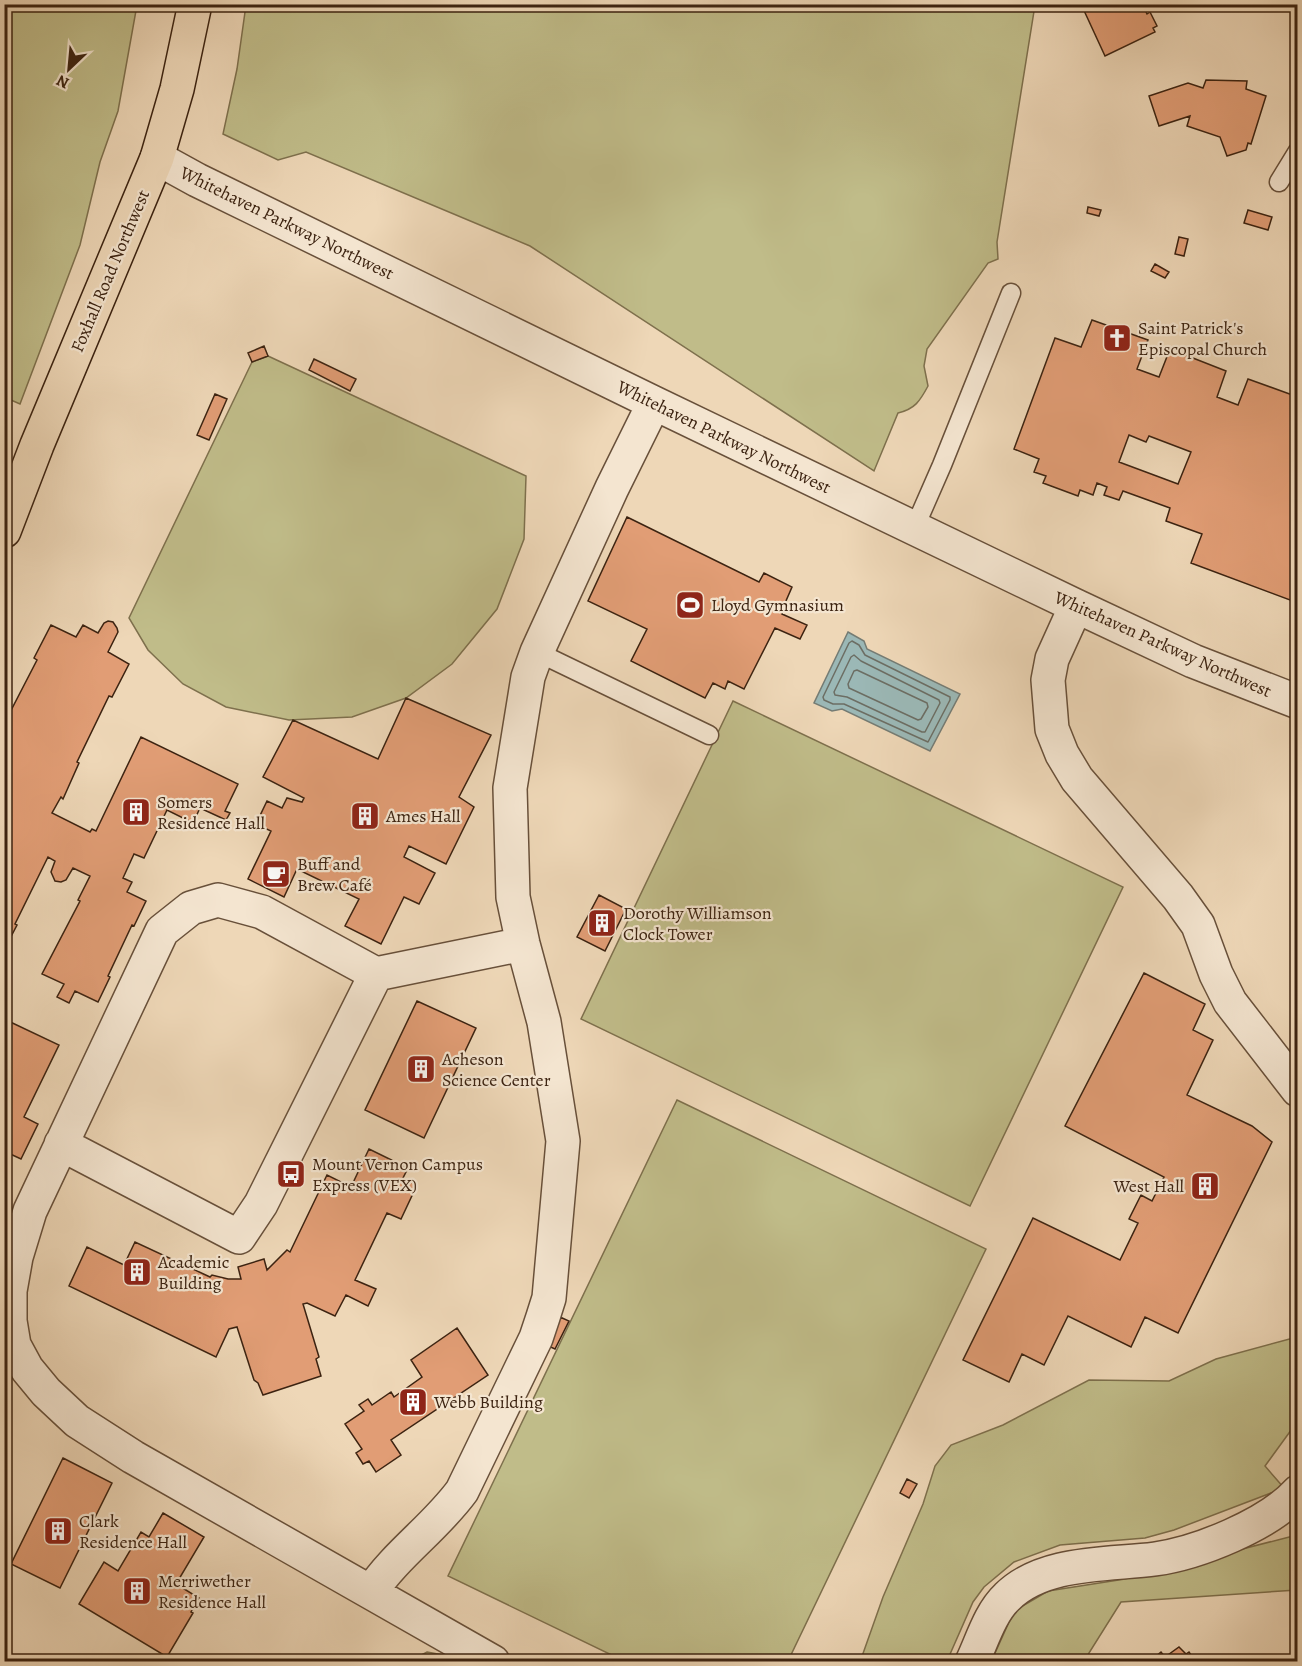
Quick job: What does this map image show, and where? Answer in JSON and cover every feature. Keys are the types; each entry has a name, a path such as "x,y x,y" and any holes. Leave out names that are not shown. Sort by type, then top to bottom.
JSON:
{"main road":[{"name":"Foxhall Road Northwest","path":"4,531 37,445 157,158 177,89 195,4"}],"street":[{"name":"Whitehaven Parkway Northwest","path":"157,158 914,529 1193,662 1298,702"},
{"path":"372,1592 384,1573 448,1509 462,1491 536,1338 549,1298 563,1141 544,1022 513,897 510,788 528,677 537,652 612,488 654,403"},
{"path":"1076,606 1052,659 1048,680 1052,729 1062,754 1077,779 1171,889 1198,925 1216,975 1230,1002 1298,1090"},
{"path":"493,1662 133,1457 77,1421 46,1392 27,1369 14,1345 10,1321 10,1254 162,931 190,908 218,900 262,912 376,974 523,944"},
{"path":"61,1144 239,1237 261,1204 376,974"},
{"path":"972,1662 996,1611 1006,1597 1027,1582 1052,1572 1191,1552 1219,1542 1275,1512 1298,1492"}],"lane":[{"path":"1280,182 1298,151"},
{"path":"914,529 1011,293"},
{"path":"537,652 708,735"}],"shaded area":[{"path":"4,5 137,5 118,111 100,162 80,245 20,404 4,397"},
{"path":"246,5 1035,5 997,242 998,259 988,263 927,349 924,366 928,386 916,404 898,413 874,471 530,246 306,152 278,160 223,134 237,69"},
{"path":"268,356 526,476 524,539 497,609 452,664 406,698 352,717 289,720 226,707 183,684 148,650 129,618 252,362"},
{"path":"733,701 1123,887 970,1206 581,1019"},
{"path":"677,1100 986,1249 788,1661 624,1661 448,1576"},
{"path":"1297,1337 1297,1422 1265,1466 1284,1488 1174,1530 1145,1538 1060,1545 1014,1562 984,1587 973,1602 947,1661 860,1662 883,1597 923,1504 935,1466 951,1445 1003,1425 1089,1380 1169,1381 1216,1359"},
{"path":"1297,1535 1297,1590 1121,1602 1084,1661 991,1662 1014,1611 1048,1591 1125,1579"},
{"path":"427,1652 443,1655 454,1661 410,1661"}],"water":[{"path":"848,632 864,641 867,649 960,694 930,751 842,709 832,711 814,703"}],"building":[{"path":"1081,4 1142,4 1147,14 1150,12 1157,26 1153,28 1155,32 1105,56"},
{"path":"1206,80 1247,81 1246,89 1266,96 1251,144 1248,143 1246,150 1227,156 1220,137 1187,126 1190,116 1159,126 1149,96 1188,83 1203,88"},
{"path":"1088,207 1101,210 1099,216 1087,213"},
{"path":"1248,210 1272,217 1268,230 1244,223"},
{"path":"1179,237 1188,239 1184,256 1175,254"},
{"path":"1155,264 1169,272 1165,278 1151,271"},
{"path":"1092,320 1148,340 1137,369 1159,377 1170,349 1226,371 1217,397 1238,405 1248,379 1298,397 1298,420 1295,426 1298,427 1298,603 1191,563 1202,534 1166,521 1170,508 1123,491 1119,500 1104,495 1107,487 1097,483 1093,495 1080,490 1078,496 1043,483 1046,476 1034,472 1039,459 1014,449 1055,338 1081,347","holes":["1129,435 1146,442 1149,436 1191,452 1178,484 1119,462"]},
{"path":"264,346 268,356 252,362 248,353"},
{"path":"314,359 356,379 350,391 309,370"},
{"path":"215,394 227,399 209,440 197,435"},
{"name":"Lloyd Gymnasium","path":"627,517 759,582 764,573 792,587 782,614 807,625 800,639 775,628 744,689 728,681 725,689 713,683 705,698 631,661 647,629 588,601"},
{"name":"Somers Residence Hall","path":"108,621 113,622 118,632 108,652 129,664 112,697 109,696 77,762 79,763 63,799 61,797 52,813 90,832 92,829 96,831 141,737 238,784 225,811 230,813 226,820 200,808 193,823 167,810 144,858 134,854 123,878 132,882 127,892 146,901 134,926 132,925 98,1002 75,991 69,1003 57,997 64,984 42,974 80,901 78,900 90,876 73,868 66,880 55,881 51,872 55,861 48,857 4,950 4,724 37,660 34,658 51,625 76,637 83,625 98,633"},
{"name":"Ames Hall","path":"406,698 491,735 459,797 474,807 446,864 409,846 404,857 435,873 419,904 404,897 381,944 345,926 359,899 297,869 284,897 248,879 271,831 256,824 267,801 282,808 287,798 302,802 304,798 263,777 293,720 378,759"},
{"name":"Dorothy Williamson Clock Tower","path":"599,895 626,909 605,951 577,937"},
{"name":"West Hall","path":"1144,973 1205,1004 1193,1030 1213,1040 1187,1095 1252,1126 1272,1142 1178,1333 1145,1317 1131,1347 1068,1316 1044,1365 1022,1354 1009,1382 963,1360 1033,1218 1120,1260 1138,1223 1129,1219 1141,1195 1152,1201 1164,1177 1065,1126"},
{"name":"Acheson Science Center","path":"417,1001 476,1028 424,1138 365,1110"},
{"path":"4,1019 59,1045 24,1117 38,1124 21,1159 6,1152 4,1155"},
{"name":"Academic Building","path":"369,1149 408,1168 403,1178 417,1185 401,1219 387,1213 355,1280 376,1289 368,1306 346,1295 335,1316 307,1303 303,1304 319,1357 316,1359 321,1376 263,1395 258,1383 254,1380 237,1327 229,1329 216,1357 69,1286 87,1247 124,1265 135,1242 210,1277 212,1275 241,1279 238,1267 264,1259 267,1270 287,1250 290,1252 327,1175 351,1187"},
{"path":"560,1317 569,1321 555,1349 546,1345"},
{"name":"Webb Building","path":"457,1328 488,1375 391,1440 401,1455 376,1472 369,1461 363,1464 356,1453 362,1449 345,1424 364,1411 359,1405 368,1399 372,1405 391,1392 394,1397 422,1377 411,1360"},
{"name":"Clark Residence Hall","path":"63,1458 112,1483 60,1588 11,1564"},
{"path":"907,1479 917,1484 909,1498 900,1493"},
{"name":"Merriwether Residence Hall","path":"163,1513 204,1537 176,1584 199,1598 191,1612 193,1613 167,1657 79,1604 104,1562 118,1571 141,1532 149,1537"},
{"path":"1179,1647 1186,1654 1189,1652 1196,1662 1149,1662 1161,1652 1165,1657"}],"place":[{"name":"Saint Patrick's Episcopal Church","path":"1117,338"},
{"name":"Lloyd Gymnasium","path":"690,605"},
{"name":"Somers Residence Hall","path":"136,812"},
{"name":"Ames Hall","path":"365,816"},
{"name":"Buff and Brew Café","path":"276,874"},
{"name":"Dorothy Williamson Clock Tower","path":"602,923"},
{"name":"Acheson Science Center","path":"421,1069"},
{"name":"Mount Vernon Campus Express (VEX)","path":"291,1174"},
{"name":"West Hall","path":"1205,1186"},
{"name":"Academic Building","path":"137,1272"},
{"name":"Webb Building","path":"413,1402"},
{"name":"Clark Residence Hall","path":"58,1531"},
{"name":"Merriwether Residence Hall","path":"137,1591"}]}
